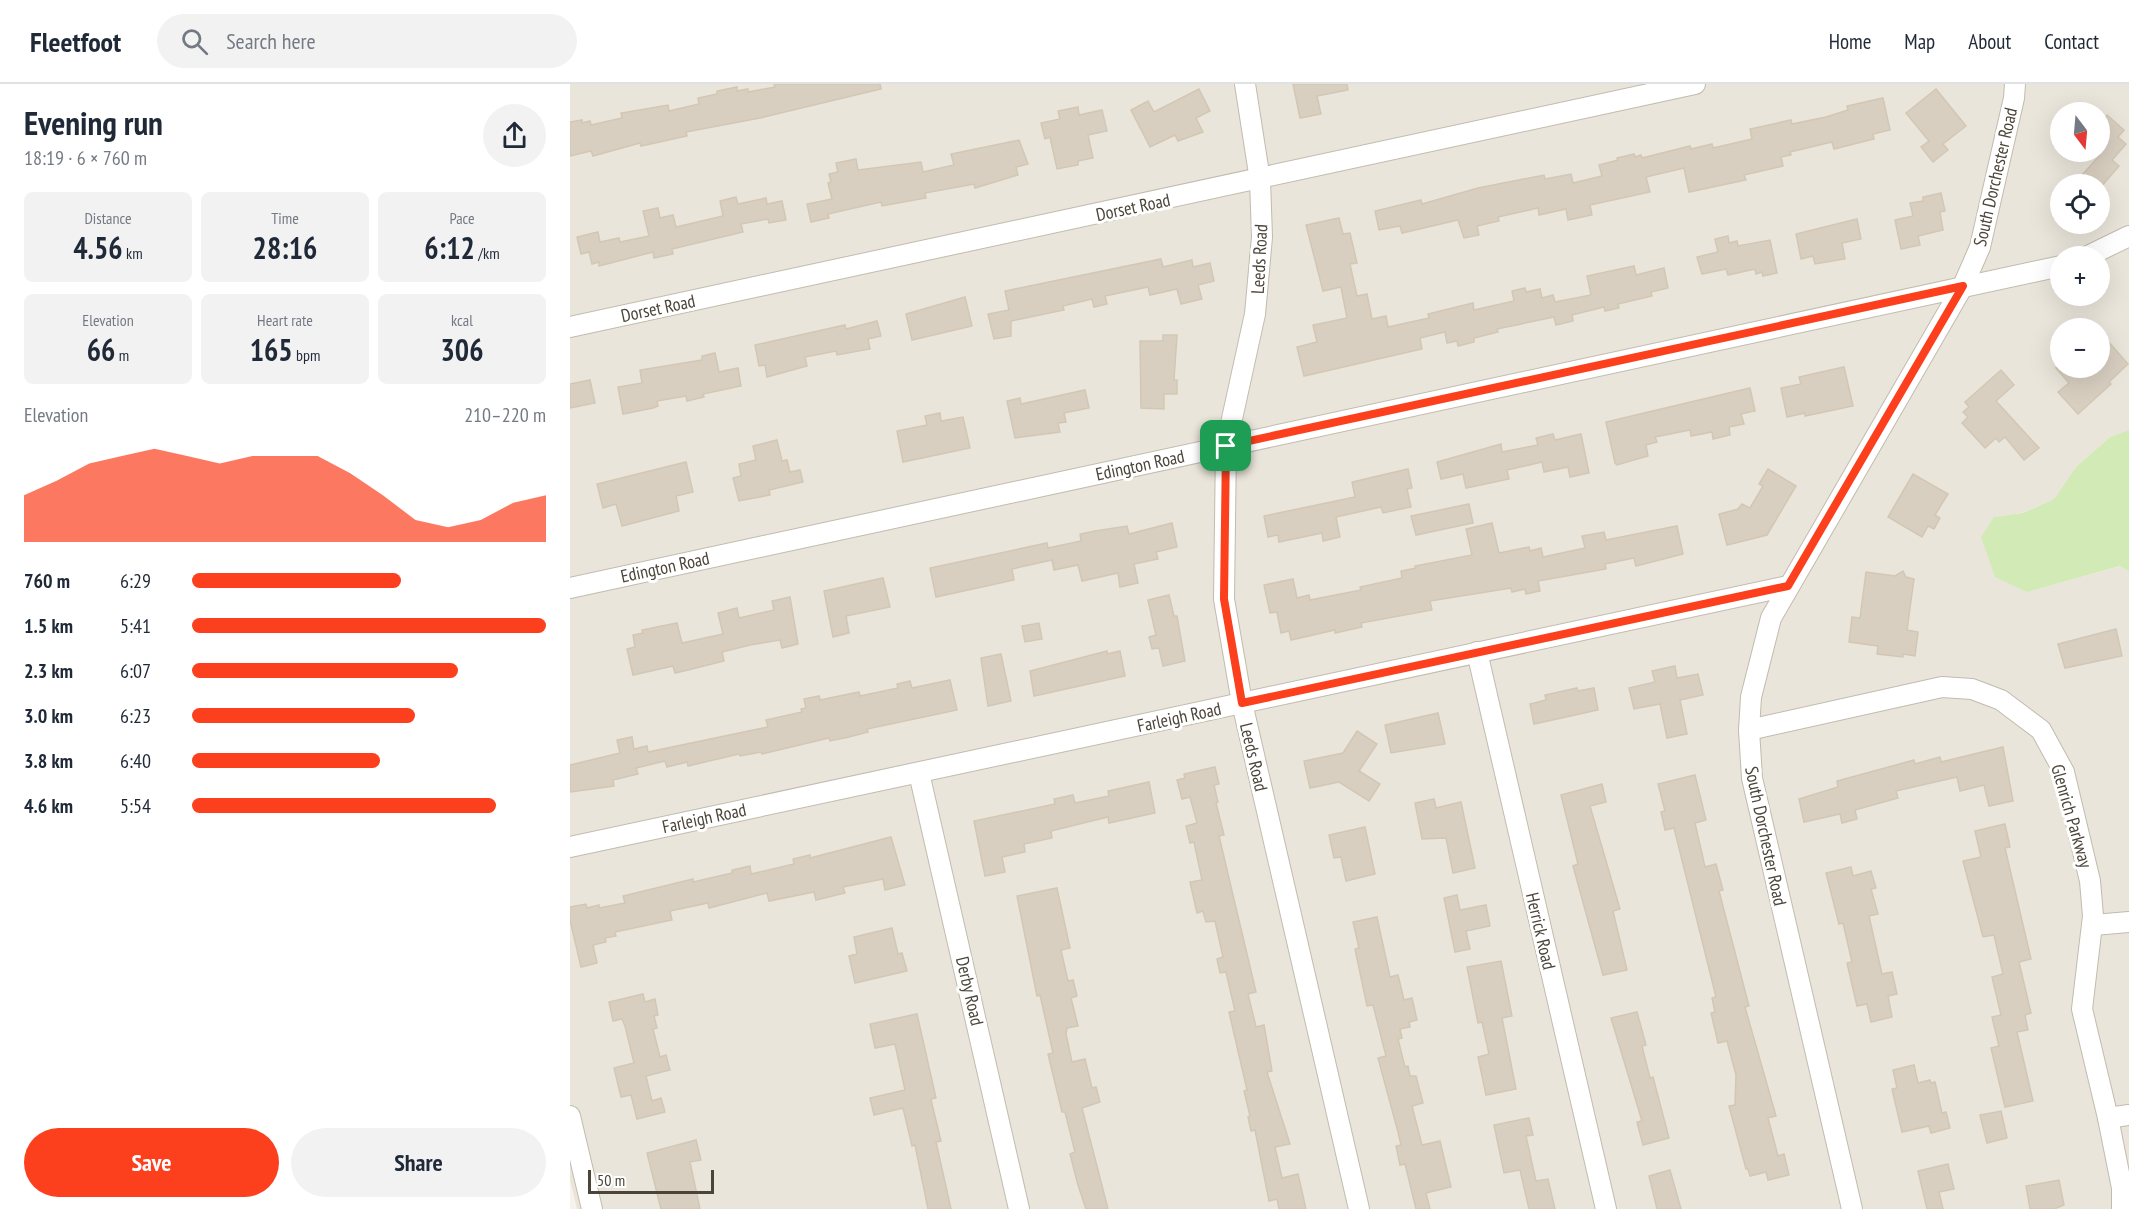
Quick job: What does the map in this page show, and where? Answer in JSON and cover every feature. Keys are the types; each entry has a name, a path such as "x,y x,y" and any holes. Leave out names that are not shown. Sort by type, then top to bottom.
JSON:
{"street":[{"name":"Leeds Road","path":"1245,84 1260,180 1262,237 1255,314 1226,446 1224,599 1242,703 1359,1209"},
{"name":"Dorset Road","path":"570,327 1260,180 1695,84"},
{"name":"South Dorchester Road","path":"1852,1209 1752,778 1749,730 1751,697 1771,618 1963,286 1980,247 2014,98 2015,84"},
{"path":"2108,246 2129,236"},
{"name":"Edington Road","path":"570,588 2050,268"},
{"name":"Farleigh Road","path":"570,848 1788,586"},
{"name":"Herrick Road","path":"1477,652 1606,1209"},
{"name":"Glenrich Parkway","path":"1749,730 1942,687 1972,689 2001,700 2041,730 2064,772 2090,881 2094,925 2082,1009 2108,1118 2122,1188 2122,1209"},
{"name":"Derby Road","path":"919,773 1019,1209"},
{"path":"2094,925 2129,922"},
{"path":"2108,1118 2129,1115"},
{"path":"570,1116 577,1179 592,1209"}],"shaded area":[{"path":"570,84 2129,84 2129,430 2110,437 2076,467 2054,499 2022,513 1994,517 2026,592 2121,566 2129,571 2129,1209 577,1209 570,1180"}],"green space":[{"path":"2129,430 2129,571 2120,566 2027,592 1995,577 1981,537 1994,517 2023,513 2054,499 2076,467 2110,437"}],"building":[{"path":"774,84 880,84 881,89 760,118 686,132 687,136 641,146 640,143 593,156 591,151 570,156 570,122 590,121 591,125 622,118 621,113 668,105 669,111 699,104 698,98 717,94 717,91 737,87 737,91 748,89 748,92 775,87"},
{"path":"1293,84 1347,84 1348,90 1317,96 1321,114 1300,118"},
{"path":"1199,89 1210,111 1196,118 1203,132 1178,141 1175,135 1150,147 1131,110 1148,101 1154,112"},
{"path":"1936,89 1966,126 1943,144 1948,150 1933,162 1921,147 1929,141 1906,113"},
{"path":"1883,98 1890,130 1873,134 1874,139 1834,149 1832,142 1790,152 1791,155 1781,157 1783,166 1744,175 1746,180 1689,192 1684,168 1646,177 1650,192 1590,205 1592,215 1568,220 1566,209 1539,215 1538,208 1498,217 1499,221 1477,226 1479,235 1464,238 1458,220 1402,233 1400,226 1379,230 1375,211 1421,200 1422,204 1478,188 1544,175 1545,179 1571,174 1573,183 1602,176 1599,165 1618,160 1617,158 1634,154 1635,157 1641,155 1642,158 1690,146 1691,149 1712,144 1713,148 1752,139 1750,129 1791,120 1792,124 1826,117 1848,110 1847,106"},
{"path":"1078,107 1079,115 1102,110 1107,131 1088,135 1093,158 1078,161 1078,165 1057,169 1050,137 1045,139 1041,123 1060,119 1058,111"},
{"path":"2110,118 2124,130 2118,137 2126,144 2112,160 2119,166 2110,176 2110,174 2083,174 2094,162 2110,162"},
{"path":"1019,140 1028,164 1016,167 1018,175 975,188 974,184 925,193 926,198 882,206 881,202 828,214 829,218 811,222 807,204 832,199 828,183 831,182 829,174 838,172 836,163 856,159 858,170 921,162 923,172 954,165 951,154"},
{"path":"1941,193 1945,211 1940,212 1943,230 1918,236 1920,245 1901,249 1895,220 1913,216 1910,203 1923,201 1923,197"},
{"path":"736,197 738,204 766,198 767,204 782,201 786,220 769,223 768,219 741,224 743,232 672,249 673,254 654,258 653,252 599,266 599,262 592,264 589,252 581,254 577,237 598,232 600,242 619,238 620,242 649,236 643,211 658,208 660,218 673,215 676,227 723,216 720,201"},
{"path":"1339,218 1343,234 1350,233 1357,263 1350,264 1357,296 1367,294 1372,319 1386,316 1388,327 1429,318 1428,314 1473,303 1474,310 1514,301 1512,291 1525,288 1526,292 1540,289 1542,298 1553,295 1555,302 1591,295 1587,276 1634,266 1636,275 1664,268 1668,288 1651,292 1652,296 1618,304 1619,308 1605,311 1604,307 1572,315 1573,321 1556,325 1554,317 1497,329 1498,332 1474,338 1474,342 1458,346 1457,341 1447,343 1445,332 1420,338 1422,349 1304,376 1297,347 1317,342 1313,325 1347,318 1341,287 1323,291 1306,225"},
{"path":"1857,219 1861,239 1842,243 1845,259 1815,264 1813,256 1801,259 1796,234"},
{"path":"1728,236 1729,243 1737,241 1738,246 1770,240 1777,273 1763,276 1762,272 1756,274 1755,269 1728,275 1726,269 1702,274 1697,257 1718,252 1715,239"},
{"path":"1161,259 1163,267 1192,260 1193,267 1210,263 1214,281 1198,285 1202,299 1181,304 1177,289 1150,295 1148,287 1105,296 1107,304 1094,307 1092,299 1063,306 1064,310 1011,321 1011,336 994,339 988,314 1009,310 1005,291"},
{"path":"965,297 972,326 912,340 906,314"},
{"path":"877,321 881,336 868,339 870,349 837,355 836,351 805,357 807,366 767,377 765,365 759,366 755,345 845,325 846,329"},
{"path":"1163,335 1177,335 1174,380 1177,380 1177,394 1164,394 1164,409 1141,408 1140,341 1163,341"},
{"path":"2110,343 2128,364 2109,382 2111,384 2078,414 2058,392 2069,383 2065,378 2110,378"},
{"path":"715,353 719,372 738,368 741,386 703,394 704,397 687,401 686,396 657,401 658,406 653,408 623,414 618,387 642,383 640,370 702,360 702,356"},
{"path":"1844,367 1853,406 1805,416 1805,413 1787,417 1781,388 1801,384 1799,377"},
{"path":"2001,370 2014,385 1996,401 2039,448 2024,460 2005,437 1999,442 1996,438 1985,448 1962,423 1968,417 1963,412 1969,407 1965,402"},
{"path":"590,380 595,403 570,408 570,384"},
{"path":"1750,388 1755,411 1741,414 1744,424 1729,427 1730,435 1713,439 1712,432 1691,436 1690,430 1655,437 1657,442 1646,445 1648,456 1617,465 1615,463 1606,422"},
{"path":"1085,390 1089,408 1064,413 1066,422 1058,423 1060,432 1015,438 1007,401 1020,398 1021,404"},
{"path":"940,413 941,421 963,417 970,448 903,462 897,431 927,425 925,416"},
{"path":"1553,434 1555,440 1581,434 1589,473 1570,477 1568,467 1544,472 1542,462 1507,470 1509,479 1466,488 1463,474 1441,479 1437,462 1501,444 1502,452 1538,445 1536,438"},
{"path":"777,440 782,461 787,460 790,472 800,470 803,482 769,490 770,495 739,501 733,478 741,476 739,464 756,460 753,446"},
{"path":"686,462 693,492 676,496 679,511 622,526 616,504 603,508 597,484"},
{"path":"1408,469 1412,488 1407,489 1411,507 1383,513 1381,507 1336,517 1340,537 1323,541 1322,533 1279,542 1278,535 1268,537 1264,516 1355,497 1352,482"},
{"path":"1768,469 1796,486 1767,535 1727,545 1719,514 1738,509 1742,504 1750,508 1763,486 1759,484"},
{"path":"1913,474 1948,494 1935,515 1940,518 1934,529 1928,526 1922,537 1888,517"},
{"path":"1469,504 1473,523 1416,535 1411,516"},
{"path":"1172,523 1177,547 1156,552 1158,559 1134,564 1138,583 1120,587 1118,573 1082,581 1078,565 1054,570 1052,560 1012,569 1014,580 936,597 930,568 1047,543 1048,548 1081,541 1080,534 1095,531 1127,526 1129,534"},
{"path":"1492,523 1499,553 1529,547 1530,551 1541,548 1543,557 1585,548 1582,536 1604,532 1606,540 1677,526 1683,554 1636,566 1634,558 1605,564 1606,569 1538,581 1540,591 1526,594 1525,589 1512,592 1511,588 1430,601 1432,610 1361,623 1362,627 1335,633 1335,630 1291,640 1289,631 1281,633 1277,612 1270,613 1264,585 1293,579 1297,598 1309,595 1310,600 1361,590 1360,587 1402,578 1401,571 1416,568 1415,566 1472,555 1466,529"},
{"path":"1903,571 1906,577 1914,579 1907,630 1918,632 1915,656 1877,654 1878,646 1849,642 1852,617 1860,618 1866,572 1895,576"},
{"path":"883,578 890,607 846,616 849,633 833,637 824,591"},
{"path":"1169,595 1174,616 1177,616 1185,661 1163,666 1159,648 1152,649 1149,637 1156,635 1148,600"},
{"path":"790,597 798,644 782,648 780,640 750,645 722,652 724,661 675,673 673,666 633,675 627,649 635,647 633,635 643,633 642,630 677,623 682,643 723,634 718,613 737,608 739,618 774,610 772,601"},
{"path":"1039,623 1042,639 1025,642 1022,626"},
{"path":"2116,629 2122,656 2065,668 2058,644"},
{"path":"1107,651 1107,654 1120,651 1125,676 1034,696 1030,671"},
{"path":"1001,654 1011,701 988,706 981,658"},
{"path":"1675,666 1677,678 1698,674 1703,695 1680,700 1687,734 1667,738 1660,704 1634,709 1629,688 1655,682 1652,671"},
{"path":"950,680 957,710 867,729 868,732 849,737 830,741 829,738 762,754 761,752 740,756 739,754 688,766 687,762 667,767 665,761 636,768 638,774 613,780 614,786 570,792 570,765 620,753 617,740 632,737 634,749 647,746 648,752 768,727 766,720 802,712 801,709 806,708 804,699 819,696 820,700 859,692 860,696 898,688 897,684 910,681 912,688"},
{"path":"1577,688 1578,691 1594,688 1598,710 1534,724 1530,704 1546,700 1545,695"},
{"path":"1438,713 1445,744 1391,753 1385,725"},
{"path":"1357,731 1377,744 1359,771 1380,784 1369,801 1339,782 1310,788 1304,761 1343,753"},
{"path":"2003,747 2013,801 1989,806 1984,785 1960,791 1957,777 1896,791 1898,798 1855,810 1857,819 1842,823 1840,814 1804,822 1799,799 1838,787 1837,781 1914,760 1915,764 1940,757 1941,762"},
{"path":"1215,767 1219,784 1214,785 1218,802 1216,803 1224,835 1219,836 1256,992 1248,994 1256,1027 1264,1025 1272,1071 1267,1072 1290,1144 1275,1147 1282,1178 1298,1174 1306,1209 1279,1209 1277,1199 1269,1201 1255,1130 1251,1131 1248,1117 1250,1116 1244,1091 1247,1090 1229,1012 1235,1011 1226,972 1220,973 1217,959 1223,957 1215,921 1206,922 1203,911 1197,913 1190,882 1202,880 1194,842 1190,843 1186,826 1197,823 1190,797 1182,799 1177,780 1185,778 1184,774"},
{"path":"1695,775 1706,820 1695,823 1705,867 1716,864 1723,890 1719,891 1749,1006 1745,1007 1776,1116 1768,1118 1778,1156 1784,1154 1789,1175 1768,1180 1766,1172 1750,1176 1746,1169 1729,1106 1735,1105 1736,1075 1727,1041 1718,1043 1711,1013 1715,1012 1712,998 1716,997 1674,828 1665,830 1661,812 1665,811 1658,784"},
{"path":"1149,782 1155,813 1109,823 1108,817 1051,831 1052,838 1024,844 1025,852 1002,857 1005,872 985,876 974,821 1055,804 1054,799 1073,795 1075,803 1109,796 1108,791"},
{"path":"1602,784 1606,802 1590,806 1620,909 1613,911 1627,970 1603,975 1573,866 1578,864 1561,795"},
{"path":"1434,799 1436,808 1461,802 1475,868 1453,873 1446,838 1422,839 1415,803"},
{"path":"2005,824 2010,847 2005,848 2031,959 2019,962 2031,1013 2025,1015 2028,1030 2017,1032 2033,1101 2005,1107 1991,1048 1999,1046 1992,1017 2001,1015 1992,977 2003,974 1994,935 1983,937 1963,861 1981,857 1975,831"},
{"path":"1365,827 1375,874 1346,881 1341,857 1334,858 1329,835"},
{"path":"891,837 905,885 885,890 883,879 843,887 845,893 816,900 814,892 769,901 767,893 709,908 708,903 670,911 672,920 615,932 616,936 605,938 606,942 593,945 597,963 581,967 570,920 570,907 586,904 587,908 599,905 599,908 625,903 623,896 693,879 693,882 732,873 732,870 750,866 751,874 794,864 793,859 810,855 810,858"},
{"path":"1851,867 1853,876 1871,871 1876,888 1871,889 1878,914 1869,916 1882,974 1892,972 1897,994 1888,996 1892,1017 1871,1022 1867,1004 1857,1006 1847,963 1852,962 1843,923 1839,924 1826,873"},
{"path":"1057,888 1070,948 1061,950 1068,981 1073,980 1077,996 1071,998 1078,1026 1067,1028 1066,1034 1072,1062 1085,1059 1092,1088 1096,1087 1100,1102 1082,1108 1108,1209 1086,1209 1078,1185 1070,1154 1075,1152 1065,1112 1062,1112 1048,1054 1053,1053 1040,995 1037,996 1017,896"},
{"path":"1457,895 1460,910 1486,905 1490,926 1466,931 1470,949 1455,952 1444,898"},
{"path":"1377,917 1390,977 1398,975 1404,1000 1412,998 1417,1020 1409,1022 1410,1027 1400,1029 1402,1038 1398,1039 1405,1067 1408,1066 1410,1076 1416,1076 1423,1103 1412,1106 1422,1145 1440,1141 1451,1187 1426,1193 1430,1209 1416,1209 1405,1164 1400,1165 1396,1146 1401,1145 1378,1058 1386,1056 1373,1005 1367,1006 1355,949 1359,948 1353,922"},
{"path":"892,928 898,954 902,953 907,971 855,983 849,956 857,954 854,937"},
{"path":"1501,961 1512,1016 1502,1018 1516,1089 1486,1095 1478,1057 1489,1054 1482,1022 1478,1023 1467,967"},
{"path":"643,994 645,1002 655,999 658,1015 654,1016 657,1028 653,1029 660,1057 666,1055 670,1070 646,1076 652,1101 661,1098 665,1112 637,1119 631,1095 621,1097 614,1068 634,1063 625,1026 622,1019 613,1021 609,1002"},
{"path":"1637,1012 1646,1045 1642,1046 1650,1078 1653,1077 1669,1138 1643,1145 1637,1122 1642,1121 1611,1018"},
{"path":"917,1014 936,1098 931,1099 941,1141 936,1142 951,1209 928,1209 915,1145 912,1146 903,1108 874,1115 870,1098 905,1090 895,1044 875,1048 870,1024"},
{"path":"1914,1065 1918,1083 1930,1080 1931,1083 1935,1082 1942,1113 1946,1112 1950,1128 1931,1133 1929,1126 1902,1132 1892,1089 1897,1088 1893,1070"},
{"path":"2001,1111 2007,1138 1987,1143 1980,1115"},
{"path":"1529,1118 1533,1135 1526,1136 1536,1181 1548,1179 1555,1209 1529,1209 1520,1170 1504,1173 1494,1125"},
{"path":"696,1140 701,1160 690,1162 700,1209 661,1209 647,1153"},
{"path":"1948,1164 1954,1189 1939,1192 1943,1209 1927,1209 1918,1171"},
{"path":"1670,1170 1681,1209 1657,1209 1649,1176"},
{"path":"2059,1180 2064,1205 2054,1209 2030,1209 2026,1186"}],"route":[{"path":"1963,286 1913,376 1788,586 1242,703 1224,599 1226,446 1963,286"}]}
